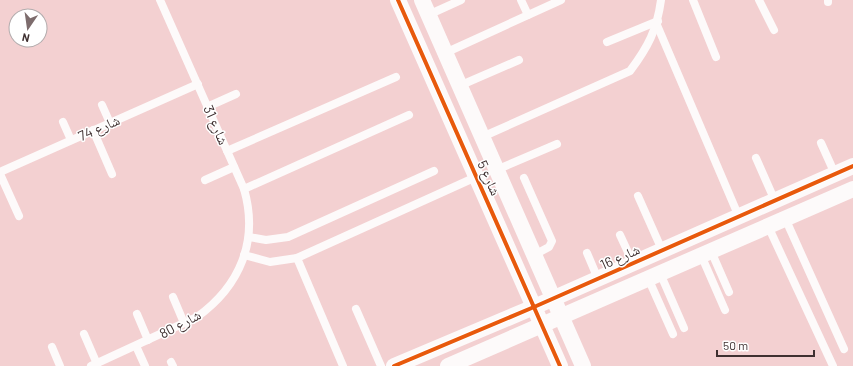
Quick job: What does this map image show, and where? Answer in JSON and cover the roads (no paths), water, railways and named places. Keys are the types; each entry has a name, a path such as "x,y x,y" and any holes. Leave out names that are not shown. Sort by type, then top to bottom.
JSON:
{"street":[{"name":"شارع 5","path":"398,0 560,366"},
{"name":"شارع 5","path":"422,0 583,366"},
{"name":"شارع 16","path":"394,366 553,299 853,166"},
{"path":"448,366 853,189"}],"lane":[{"name":"شارع 31","path":"160,0 244,189 249,213 249,237 244,255"},
{"path":"428,15 461,0"},
{"path":"522,0 528,15"},
{"path":"445,53 561,0"},
{"path":"482,137 630,71 646,49 657,23 661,0"},
{"path":"693,0 716,57"},
{"path":"759,0 774,30"},
{"path":"607,42 657,23"},
{"path":"657,23 739,217"},
{"path":"459,86 519,60"},
{"path":"227,151 396,77"},
{"name":"شارع 74","path":"0,173 198,84"},
{"path":"207,107 236,94"},
{"path":"102,105 110,123"},
{"path":"244,189 409,115"},
{"path":"63,122 71,140"},
{"path":"93,130 112,174"},
{"path":"822,143 835,174"},
{"path":"496,170 557,144"},
{"path":"756,158 775,201"},
{"path":"205,180 234,167"},
{"path":"249,237 266,240 288,237 434,171"},
{"path":"0,173 19,216"},
{"path":"244,255 270,262 297,258 476,176"},
{"path":"524,178 552,241 549,247 534,254"},
{"path":"638,196 662,250"},
{"path":"785,218 844,348"},
{"path":"768,226 832,366"},
{"path":"620,235 633,263"},
{"path":"586,253 598,279"},
{"path":"706,253 730,292"},
{"path":"706,253 725,310"},
{"name":"شارع 80","path":"94,365 109,362 136,346 201,314 221,297 239,270 244,255"},
{"path":"297,258 343,366"},
{"path":"654,276 684,328"},
{"path":"654,276 673,334"},
{"path":"173,297 184,323"},
{"path":"356,309 380,366"},
{"path":"137,314 148,340"},
{"path":"84,334 94,365"},
{"path":"136,346 144,366"},
{"path":"52,347 60,366"}]}
